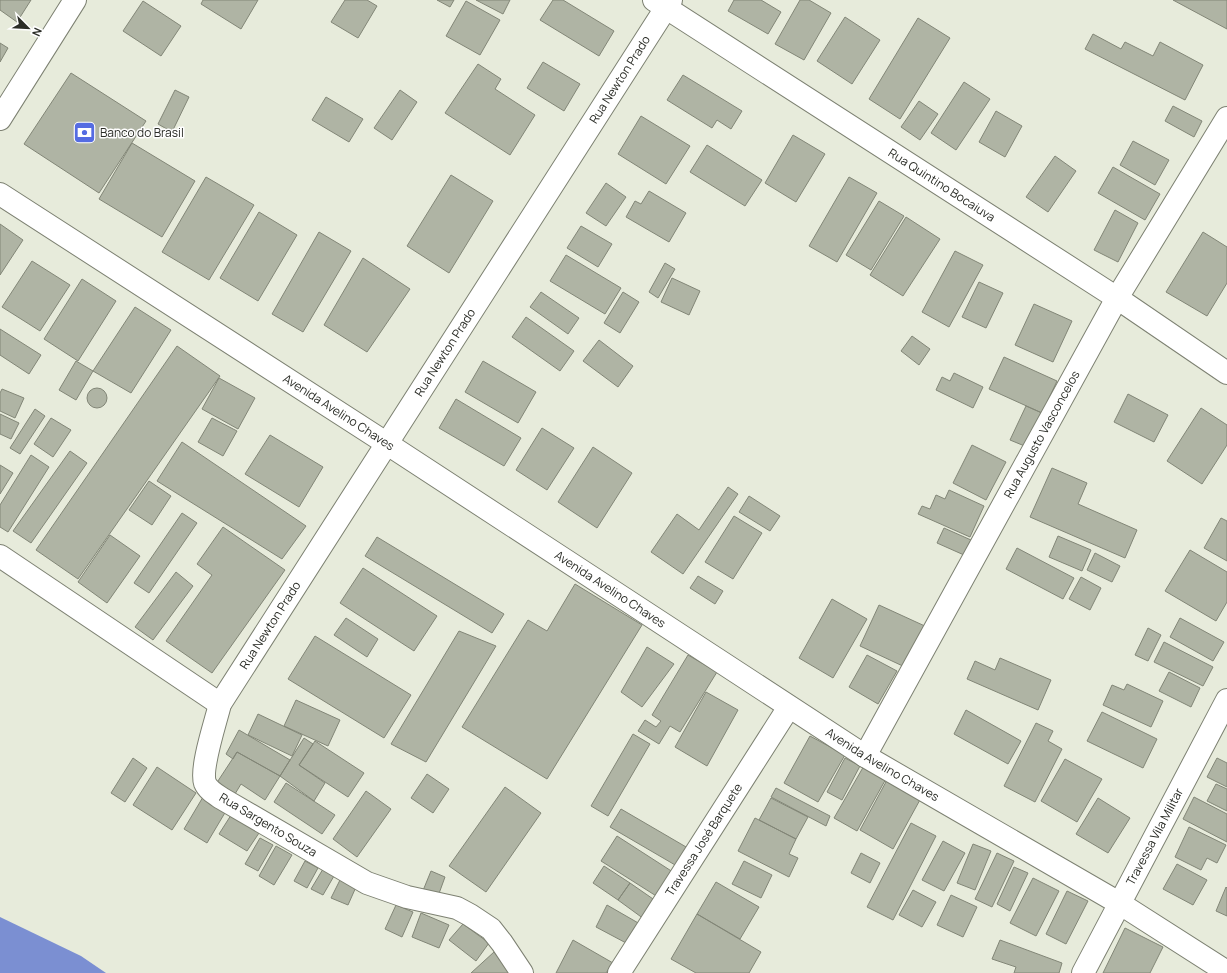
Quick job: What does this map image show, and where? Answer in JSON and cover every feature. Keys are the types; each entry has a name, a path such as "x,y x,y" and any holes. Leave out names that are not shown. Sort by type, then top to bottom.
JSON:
{"street":[{"path":"0,119 75,0"},
{"name":"Rua Quintino Bocaiuva","path":"663,3 1117,298 1227,373"},
{"name":"Rua Newton Prado","path":"220,704 663,3"},
{"name":"Rua Augusto Vasconcelos","path":"865,756 1117,298 1227,118"},
{"name":"Avenida Avelino Chaves","path":"0,194 386,443 789,708 865,756 1120,903 1227,972"},
{"path":"0,556 220,704"},
{"name":"Travessa Vila Militar","path":"1083,973 1227,700"},
{"name":"Rua Sargento Souza","path":"220,704 204,768 205,782 208,788 221,798 272,829 367,883 407,897 457,908 470,915 490,929 502,943 522,973"},
{"name":"Travessa José Barquete","path":"619,973 789,708"}],"water":[{"path":"0,917 81,956 106,973 0,973"}],"building":[{"path":"0,0 31,0 17,22 0,10"},
{"path":"203,0 258,0 241,29 201,4"},
{"path":"345,0 367,0 377,6 358,38 331,22"},
{"path":"437,0 454,0 450,7"},
{"path":"476,0 510,0 503,14"},
{"path":"553,0 563,0 614,31 599,56 540,20"},
{"path":"734,0 761,0 781,12 768,34 728,11"},
{"path":"800,0 809,0 831,13 804,60 775,44"},
{"path":"1173,0 1227,0 1227,29"},
{"path":"143,1 181,26 161,56 123,31"},
{"path":"466,1 500,20 480,55 446,36"},
{"path":"845,17 880,40 852,84 817,61"},
{"path":"918,18 950,38 900,119 869,99"},
{"path":"1093,34 1121,49 1125,42 1153,56 1160,42 1203,65 1185,100 1085,49"},
{"path":"0,43 8,48 0,62"},
{"path":"543,62 580,84 564,111 527,88"},
{"path":"478,64 501,79 495,89 535,115 510,155 445,113"},
{"name":"Banco do Brasil","path":"71,73 146,121 99,193 24,144"},
{"path":"683,75 742,111 731,129 717,120 712,128 667,100"},
{"path":"964,82 990,99 956,150 931,133"},
{"path":"175,90 189,97 172,132 158,124"},
{"path":"400,90 417,102 392,140 374,128"},
{"path":"326,97 363,119 349,142 312,120"},
{"path":"919,101 938,114 920,140 901,127"},
{"path":"1173,106 1202,121 1194,137 1165,121"},
{"path":"996,111 1022,126 1005,157 979,142"},
{"path":"641,116 690,146 666,184 618,154"},
{"path":"793,135 825,154 796,202 765,183"},
{"path":"1133,141 1169,160 1155,185 1120,165"},
{"path":"132,143 195,181 162,237 99,199"},
{"path":"707,145 762,180 745,206 690,172"},
{"path":"1055,156 1076,171 1048,212 1026,197"},
{"path":"1113,167 1160,194 1145,220 1098,193"},
{"path":"451,175 493,201 449,273 407,246"},
{"path":"206,177 254,205 209,280 162,252"},
{"path":"849,177 877,193 837,262 809,246"},
{"path":"606,183 626,197 606,226 586,213"},
{"path":"649,191 686,213 669,242 626,217 635,201 641,204"},
{"path":"879,201 904,216 871,270 846,255"},
{"path":"1115,210 1138,223 1118,262 1094,250"},
{"path":"259,212 297,235 258,301 220,278"},
{"path":"906,217 940,239 903,296 870,275"},
{"path":"0,224 23,240 0,275"},
{"path":"581,226 612,244 598,267 567,248"},
{"path":"319,232 351,251 303,332 272,314"},
{"path":"1203,232 1227,247 1227,283 1207,316 1166,292"},
{"path":"955,251 983,265 949,327 922,312"},
{"path":"566,255 621,288 605,314 550,281"},
{"path":"363,258 410,289 367,352 324,325"},
{"path":"32,261 70,285 40,331 2,307"},
{"path":"665,263 675,269 658,298 649,292"},
{"path":"672,278 700,291 689,315 661,302"},
{"path":"82,279 116,301 78,361 44,339"},
{"path":"979,282 1003,293 986,328 962,317"},
{"path":"541,292 579,318 568,334 530,307"},
{"path":"623,292 639,302 620,333 604,323"},
{"path":"1034,304 1072,321 1053,362 1015,345"},
{"path":"135,307 171,330 131,393 93,371"},
{"path":"526,317 574,351 560,371 512,337"},
{"path":"0,329 41,355 29,374 0,355"},
{"path":"912,336 930,349 919,365 901,351"},
{"path":"599,340 633,366 618,387 583,361"},
{"path":"177,346 220,376 78,579 36,550"},
{"path":"1004,357 1057,381 1042,413 989,389"},
{"path":"76,361 93,371 76,400 59,390"},
{"path":"483,361 536,392 518,423 465,392"},
{"path":"954,373 983,387 973,408 936,390 942,377 950,381"},
{"path":"219,378 255,398 238,429 202,409"},
{"path":"93,388 101,388 107,394 107,402 101,408 93,408 87,402 87,394"},
{"path":"2,389 24,398 15,418 0,411 0,393"},
{"path":"1128,394 1168,415 1154,442 1114,422"},
{"path":"456,399 521,438 504,466 439,428"},
{"path":"1026,406 1042,413 1027,447 1010,440"},
{"path":"1201,408 1227,425 1227,445 1202,484 1167,461"},
{"path":"35,409 45,416 20,454 10,448"},
{"path":"0,414 19,423 11,439 0,434"},
{"path":"51,418 71,430 53,457 34,444"},
{"path":"212,418 237,431 223,456 198,442"},
{"path":"542,428 574,448 547,490 516,470"},
{"path":"270,435 323,467 299,507 245,474"},
{"path":"182,442 306,526 282,559 157,481"},
{"path":"972,445 1006,462 986,500 953,483"},
{"path":"593,447 632,473 597,528 558,502"},
{"path":"70,451 87,463 31,543 13,531"},
{"path":"31,455 49,467 8,532 0,527 0,505"},
{"path":"0,465 13,473 0,494"},
{"path":"1052,468 1087,483 1078,504 1137,530 1125,558 1030,517"},
{"path":"149,481 171,496 152,525 129,510"},
{"path":"728,487 738,494 683,574 651,552 677,514 699,530"},
{"path":"949,490 984,506 970,537 918,514 922,506 930,509 936,495 945,499"},
{"path":"749,496 780,516 770,531 739,512"},
{"path":"182,513 197,523 149,593 134,583"},
{"path":"734,516 762,533 733,579 705,562"},
{"path":"1221,518 1227,521 1227,561 1204,548"},
{"path":"223,527 285,570 212,673 166,641 212,575 197,564"},
{"path":"944,528 971,540 964,555 937,543"},
{"path":"110,535 140,556 107,603 78,582"},
{"path":"1058,536 1091,550 1082,571 1049,557"},
{"path":"377,537 504,614 492,633 365,556"},
{"path":"1017,548 1074,578 1063,599 1006,569"},
{"path":"1190,550 1227,572 1227,602 1216,621 1165,591"},
{"path":"1095,553 1120,566 1112,582 1087,570"},
{"path":"363,568 437,616 414,651 340,603"},
{"path":"176,572 193,586 153,640 135,627"},
{"path":"698,576 723,591 715,604 690,588"},
{"path":"1081,577 1101,588 1090,610 1069,599"},
{"path":"575,584 642,625 547,779 462,727 528,620 547,631"},
{"path":"832,599 867,619 833,678 799,658"},
{"path":"879,605 927,627 907,668 860,646"},
{"path":"346,618 378,639 367,657 334,635"},
{"path":"1180,618 1224,642 1213,661 1170,637"},
{"path":"1148,628 1161,635 1148,661 1135,655"},
{"path":"459,631 496,646 426,762 391,744"},
{"path":"315,636 411,695 384,738 288,679"},
{"path":"1164,642 1213,667 1203,686 1154,662"},
{"path":"647,647 674,664 642,707 621,692"},
{"path":"688,655 717,672 680,732 670,726 659,744 638,731 645,720 656,727 661,721 652,715"},
{"path":"867,655 897,671 878,704 849,687"},
{"path":"1000,658 1051,680 1038,710 967,679 975,661 995,670"},
{"path":"1169,672 1200,688 1191,707 1159,691"},
{"path":"1127,684 1163,701 1151,727 1103,705 1112,685 1124,690"},
{"path":"706,692 738,710 707,766 675,747"},
{"path":"296,700 340,720 328,746 284,726"},
{"path":"966,710 1021,741 1008,764 954,734"},
{"path":"1102,712 1157,739 1143,768 1087,741"},
{"path":"258,714 302,735 292,756 248,735"},
{"path":"1036,723 1053,731 1048,741 1062,749 1035,802 1004,786"},
{"path":"239,730 290,760 280,776 237,752 233,759 226,754"},
{"path":"633,734 650,744 608,816 591,806"},
{"path":"810,736 845,755 818,802 784,783"},
{"path":"304,738 313,744 299,765 325,783 314,801 280,776"},
{"path":"315,741 364,773 348,797 299,765"},
{"path":"237,752 280,776 265,800 241,784 232,799 214,787"},
{"path":"133,758 147,768 125,802 111,793"},
{"path":"845,758 860,766 842,800 827,792"},
{"path":"1217,758 1227,763 1227,787 1207,777"},
{"path":"1065,759 1102,779 1077,822 1041,801"},
{"path":"865,764 887,777 857,831 834,818"},
{"path":"157,767 196,793 172,830 133,805"},
{"path":"427,774 449,789 433,813 411,798"},
{"path":"887,780 921,798 893,849 860,830"},
{"path":"286,783 335,815 322,834 274,802"},
{"path":"1216,784 1227,789 1227,811 1207,801"},
{"path":"505,787 541,813 486,892 449,866"},
{"path":"776,788 830,816 826,826 771,797"},
{"path":"366,791 391,809 357,857 333,839"},
{"path":"203,797 226,811 207,843 184,829"},
{"path":"1194,797 1227,814 1227,842 1183,819"},
{"path":"771,798 808,817 796,839 759,820"},
{"path":"1098,798 1130,818 1108,853 1076,834"},
{"path":"621,809 693,851 682,869 610,827"},
{"path":"233,812 261,830 247,851 219,834"},
{"path":"755,818 796,839 789,854 798,858 789,877 738,851"},
{"path":"911,823 936,836 893,920 867,907"},
{"path":"1189,827 1226,845 1217,863 1207,858 1201,870 1175,857"},
{"path":"617,836 676,874 661,899 601,861"},
{"path":"260,838 273,845 258,871 245,864"},
{"path":"943,841 965,853 944,891 922,880"},
{"path":"973,844 991,851 975,890 957,883"},
{"path":"276,846 292,855 274,885 259,876"},
{"path":"861,853 880,863 870,883 851,873"},
{"path":"997,853 1014,861 992,907 975,899"},
{"path":"305,861 318,868 307,888 294,881"},
{"path":"744,861 772,875 761,898 732,884"},
{"path":"1177,864 1207,880 1193,905 1163,889"},
{"path":"604,866 630,883 618,900 593,883"},
{"path":"1014,867 1028,873 1010,911 997,904"},
{"path":"323,869 334,876 323,895 311,889"},
{"path":"431,871 445,877 437,899 422,893"},
{"path":"1033,878 1059,891 1036,936 1010,923"},
{"path":"340,880 356,887 348,905 331,898"},
{"path":"716,882 759,907 740,939 697,914"},
{"path":"630,883 656,901 644,919 618,900"},
{"path":"1226,887 1227,888 1227,916 1216,911"},
{"path":"913,890 936,902 922,927 899,915"},
{"path":"1067,891 1088,901 1066,944 1046,934"},
{"path":"951,895 977,907 963,937 937,925"},
{"path":"396,905 413,912 402,937 385,929"},
{"path":"607,905 640,924 628,944 596,927"},
{"path":"421,913 449,925 439,948 412,937"},
{"path":"697,914 761,952 749,973 696,973 671,959"},
{"path":"463,924 489,943 476,961 449,940"},
{"path":"1125,928 1163,947 1150,973 1103,973"},
{"path":"573,940 613,963 606,973 556,973"},
{"path":"1000,940 1062,963 1059,973 1014,973 1016,967 992,959"},
{"path":"494,952 512,973 471,973"}],"place":[{"name":"Banco do Brasil","path":"85,133"}]}
